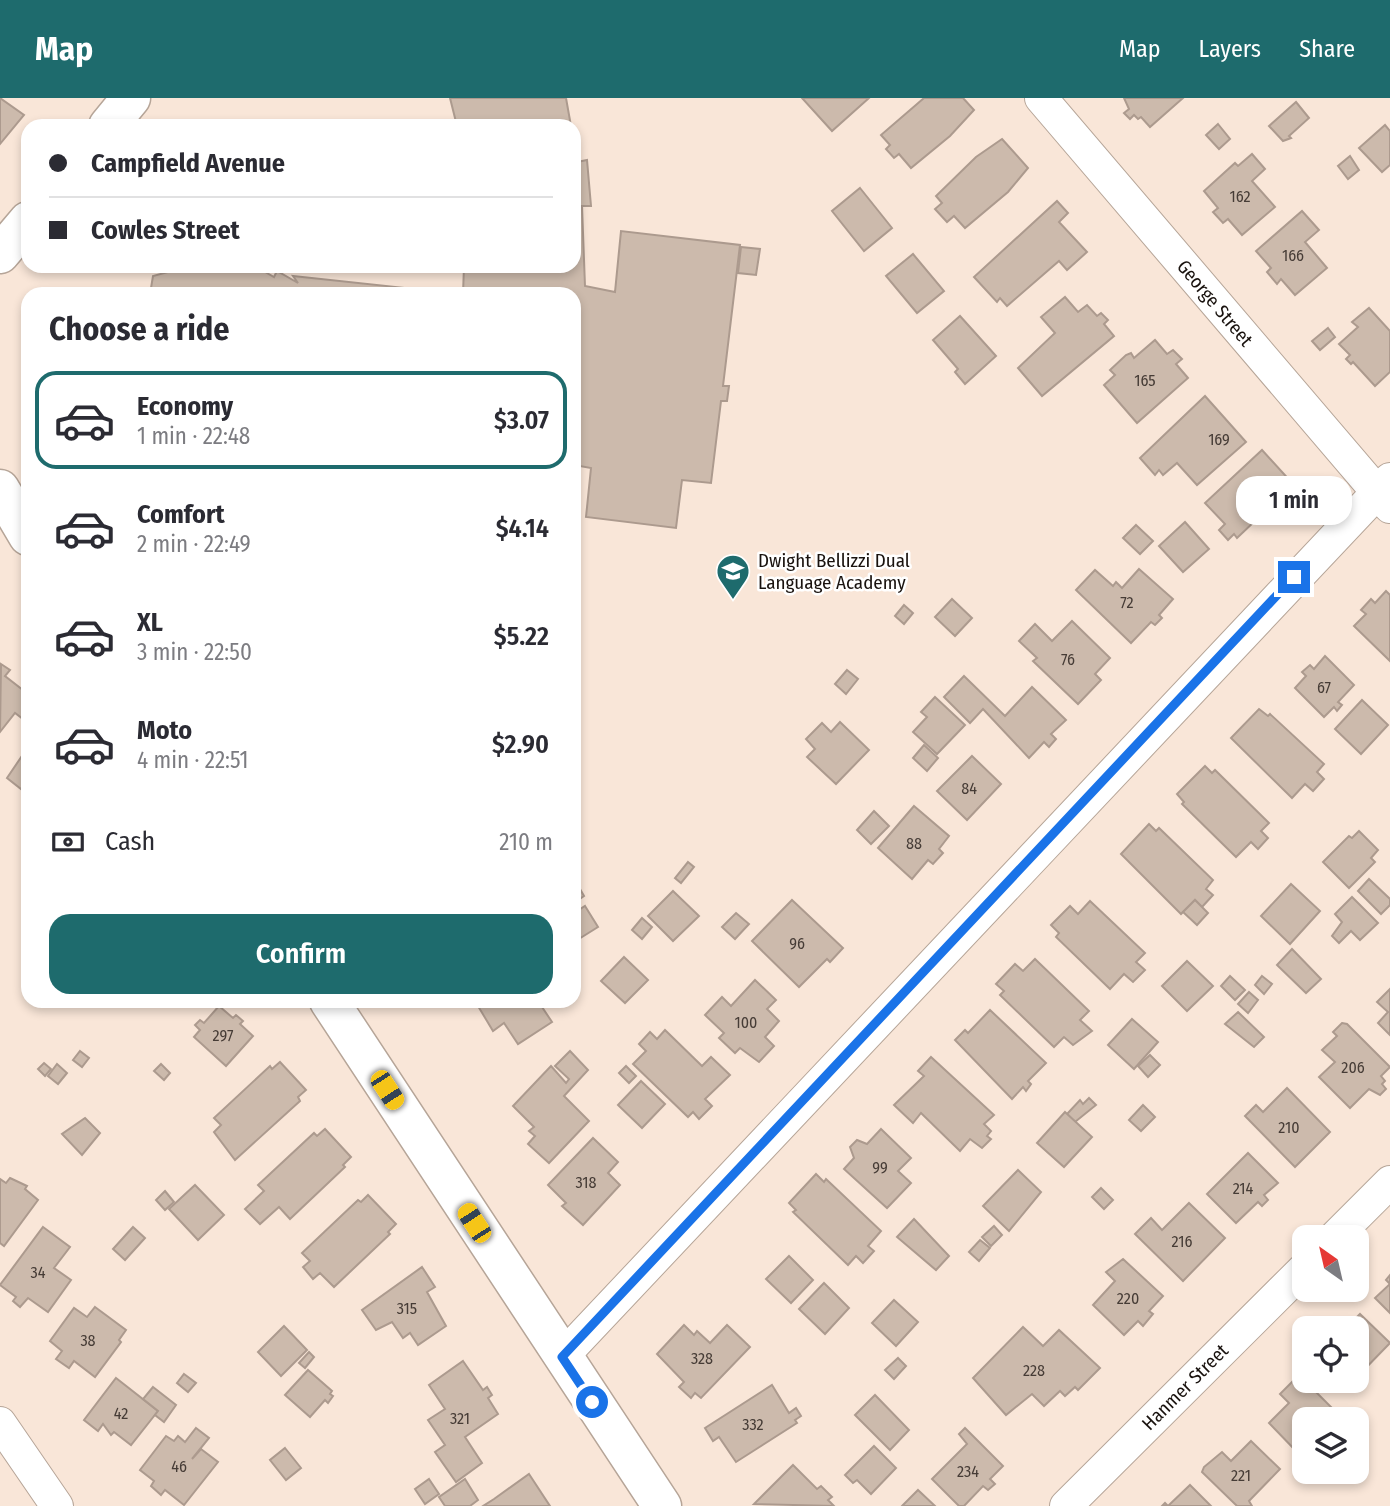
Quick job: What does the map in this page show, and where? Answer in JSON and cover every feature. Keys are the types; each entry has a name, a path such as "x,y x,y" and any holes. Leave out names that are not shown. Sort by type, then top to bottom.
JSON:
{"street":[{"path":"114,119 131,98"},
{"name":"George Street","path":"1041,98 1385,493"},
{"path":"0,254 21,229"},
{"path":"0,489 21,524"},
{"path":"562,1357 1385,493"},
{"path":"334,1008 662,1506"},
{"path":"1347,1225 1390,1182"},
{"name":"Hanmer Street","path":"1066,1506 1292,1281"},
{"path":"0,1423 57,1506"}],"building":[{"path":"0,98 24,115 0,144"},
{"path":"450,98 566,98 570,119 455,119"},
{"path":"802,98 869,98 832,131"},
{"path":"924,98 963,98 974,110 950,136 911,168 899,154 894,158 886,149 890,145 881,135"},
{"path":"1124,98 1183,98 1150,127 1141,117 1138,119 1134,115 1130,119 1124,113 1129,109"},
{"path":"1296,102 1309,118 1289,136 1291,138 1283,141 1269,126"},
{"path":"1218,124 1230,139 1219,149 1206,135"},
{"path":"1385,125 1390,131 1390,165 1382,172 1359,148"},
{"path":"1002,139 1028,168 1008,192 965,228 954,216 947,222 935,209 942,203 936,196 976,157"},
{"path":"1252,154 1265,169 1252,181 1275,207 1242,235 1228,219 1223,223 1213,212 1218,208 1204,191 1235,163 1238,166"},
{"path":"1350,156 1359,170 1348,179 1338,166"},
{"path":"587,160 591,206 582,206 585,286 615,292 621,231 740,245 723,386 729,386 727,401 721,401 711,483 682,480 676,528 586,517 591,468 581,466 581,287 463,287 464,273 581,273 581,161"},
{"path":"860,188 892,228 864,251 832,211"},
{"path":"1057,201 1068,213 1059,222 1087,252 1067,270 1059,261 1007,306 1000,298 997,302 974,277"},
{"path":"1302,211 1319,230 1305,242 1327,268 1295,295 1281,279 1277,284 1267,272 1271,268 1256,251"},
{"path":"741,247 760,249 756,275 738,273"},
{"path":"913,254 944,291 917,313 886,276"},
{"path":"164,273 267,273 274,277 276,273 280,273 298,283 293,276 396,287 151,287 153,276"},
{"path":"1065,297 1078,312 1087,305 1097,316 1101,313 1108,320 1104,324 1114,336 1042,396 1018,368 1055,333 1041,317"},
{"path":"1369,308 1390,331 1390,372 1375,386 1353,362 1351,364 1346,359 1350,355 1339,344 1358,327 1352,322"},
{"path":"960,316 996,356 965,384 955,372 958,369 933,340"},
{"path":"1328,328 1335,337 1320,350 1312,341"},
{"path":"1155,340 1167,354 1173,350 1182,359 1176,364 1188,378 1137,423 1104,385 1115,375 1110,370 1126,355 1131,353 1134,358"},
{"path":"1205,396 1246,442 1197,485 1177,463 1163,475 1159,470 1155,475 1140,458"},
{"path":"1262,450 1303,495 1285,511 1276,501 1237,538 1234,534 1228,540 1219,530 1225,524 1205,503"},
{"path":"1185,522 1209,549 1183,572 1159,546"},
{"path":"1136,525 1153,541 1140,554 1123,538"},
{"path":"1139,569 1173,599 1159,615 1162,618 1155,625 1151,622 1131,643 1076,590 1095,570 1113,586 1116,582 1122,588"},
{"path":"1386,591 1390,595 1390,661 1354,626 1366,614 1361,610 1371,599 1375,603"},
{"path":"952,599 972,618 955,636 935,617"},
{"path":"904,605 913,613 904,624 895,616"},
{"path":"1072,621 1110,658 1095,674 1101,680 1078,704 1033,661 1037,658 1019,641 1035,624 1052,641"},
{"path":"1325,656 1354,685 1338,702 1342,705 1337,711 1334,707 1324,717 1295,688 1306,676 1302,672 1310,665 1314,669"},
{"path":"1,664 10,670 5,676 21,689 21,718 15,713 0,732"},
{"path":"847,670 858,679 846,694 835,684"},
{"path":"964,676 1005,716 1032,687 1066,720 1051,734 1056,739 1049,747 1044,742 1029,758 983,709 970,723 944,697"},
{"path":"935,697 965,725 937,754 913,732 927,717 921,712"},
{"path":"1362,700 1388,725 1361,754 1335,729"},
{"path":"1259,709 1268,716 1270,714 1324,764 1317,772 1324,779 1313,791 1305,784 1292,798 1231,738"},
{"path":"840,722 869,750 836,784 807,757 815,749 806,739 822,723 831,732"},
{"path":"924,745 938,758 927,771 913,758"},
{"path":"972,756 1001,784 967,820 937,791"},
{"path":"21,757 21,789 7,778"},
{"path":"1205,766 1212,773 1215,770 1269,823 1261,831 1268,838 1258,849 1251,842 1236,857 1182,804 1184,802 1177,794"},
{"path":"914,806 949,836 939,849 943,853 933,864 928,860 912,879 878,848"},
{"path":"874,811 889,826 871,844 857,830"},
{"path":"1149,824 1156,831 1159,828 1213,880 1206,889 1213,895 1202,907 1195,900 1181,914 1121,854"},
{"path":"1359,831 1378,850 1371,858 1375,862 1349,888 1323,862 1349,836 1352,838"},
{"path":"688,862 694,867 681,883 675,878"},
{"path":"1369,879 1390,899 1390,905 1381,914 1358,891"},
{"path":"1291,884 1320,911 1290,944 1261,916"},
{"path":"673,891 699,916 673,941 648,916"},
{"path":"1352,897 1378,923 1360,940 1351,931 1339,943 1332,936 1342,922 1335,914"},
{"path":"792,900 843,948 830,962 827,959 799,987 752,941"},
{"path":"1195,900 1208,913 1197,925 1183,912"},
{"path":"1090,901 1145,953 1136,962 1145,970 1133,982 1124,974 1110,989 1056,937 1059,933 1051,925 1070,906 1078,914"},
{"path":"585,906 598,927 581,938 581,909"},
{"path":"736,913 749,924 735,939 722,927"},
{"path":"642,918 652,927 642,939 632,930"},
{"path":"1292,949 1321,979 1306,993 1277,965"},
{"path":"624,957 648,980 625,1003 601,981"},
{"path":"1035,959 1089,1011 1080,1020 1092,1031 1073,1045 1064,1037 1054,1047 1000,995 1004,991 996,984 1015,964 1023,971"},
{"path":"1187,961 1213,986 1187,1011 1162,986"},
{"path":"1230,976 1245,990 1235,1000 1221,986"},
{"path":"1262,976 1272,984 1264,994 1255,985"},
{"path":"755,980 776,1000 767,1009 779,1021 765,1037 774,1046 759,1062 740,1048 735,1053 719,1038 724,1033 705,1015 722,997 731,1006"},
{"path":"1390,989 1390,1035 1378,1023 1388,1012 1377,1002"},
{"path":"1249,992 1258,1000 1248,1013 1238,1004"},
{"path":"217,1008 221,1008 233,1018 236,1015 243,1021 240,1024 253,1036 226,1066 194,1037 200,1030 195,1025 200,1020 204,1023"},
{"path":"479,1008 543,1008 552,1022 518,1044 504,1023 493,1031"},
{"path":"990,1010 1046,1063 1028,1081 1031,1084 1026,1091 1023,1087 1012,1099 955,1040 965,1030 968,1033"},
{"path":"1238,1012 1264,1037 1254,1047 1225,1024"},
{"path":"1132,1019 1158,1042 1134,1069 1108,1045"},
{"path":"1342,1023 1347,1024 1390,1067 1381,1076 1386,1089 1380,1095 1369,1089 1350,1108 1319,1077 1335,1062 1322,1050 1337,1036 1333,1032"},
{"path":"665,1030 702,1066 711,1057 730,1075 705,1099 712,1106 699,1119 693,1112 688,1117 633,1064 646,1051 639,1044 650,1032 657,1039"},
{"path":"80,1051 89,1058 82,1067 73,1060"},
{"path":"570,1051 588,1070 564,1096 589,1121 549,1163 528,1144 535,1136 529,1131 534,1127 513,1106 551,1066 566,1083 569,1079 555,1066"},
{"path":"1150,1055 1160,1065 1148,1077 1138,1066"},
{"path":"931,1057 994,1115 984,1124 991,1131 987,1136 991,1139 982,1148 970,1139 960,1151 921,1113 913,1123 894,1105 924,1076 918,1071"},
{"path":"280,1062 306,1090 298,1097 300,1101 235,1160 214,1132 221,1125 214,1118 270,1066 272,1069"},
{"path":"44,1063 51,1069 45,1076 38,1069"},
{"path":"57,1064 67,1073 58,1084 48,1076"},
{"path":"161,1064 170,1073 164,1080 154,1071"},
{"path":"626,1066 636,1076 629,1083 619,1073"},
{"path":"641,1081 665,1104 642,1128 618,1105"},
{"path":"1287,1088 1330,1132 1295,1167 1245,1116 1256,1105 1263,1112"},
{"path":"1089,1098 1096,1105 1075,1122 1067,1114 1080,1100 1083,1104"},
{"path":"1143,1105 1155,1117 1141,1131 1129,1120"},
{"path":"1065,1112 1092,1137 1064,1167 1037,1143"},
{"path":"85,1118 100,1133 82,1155 62,1134"},
{"path":"325,1129 351,1157 343,1165 345,1167 290,1219 279,1207 260,1224 245,1209 264,1191 258,1185 314,1133 317,1136"},
{"path":"881,1129 911,1158 898,1171 911,1183 887,1208 844,1169 854,1158 850,1147 857,1140 867,1144"},
{"path":"593,1138 618,1162 608,1173 620,1185 583,1225 562,1206 566,1203 548,1185"},
{"path":"1248,1153 1278,1183 1264,1195 1268,1200 1262,1206 1258,1202 1236,1223 1207,1194"},
{"path":"1018,1170 1041,1192 1009,1231 983,1206"},
{"path":"816,1174 824,1182 826,1179 881,1231 868,1246 874,1251 863,1263 856,1256 848,1265 793,1212 796,1210 789,1203"},
{"path":"10,1178 27,1186 25,1189 38,1200 4,1246 0,1243 0,1179 6,1183"},
{"path":"195,1185 224,1215 198,1240 169,1209"},
{"path":"1101,1188 1113,1200 1104,1209 1092,1197"},
{"path":"165,1191 174,1202 165,1210 156,1200"},
{"path":"368,1195 396,1224 388,1232 390,1234 334,1287 320,1273 313,1279 303,1267 310,1261 302,1253 358,1200 361,1202"},
{"path":"1189,1203 1225,1238 1183,1281 1135,1234 1151,1218 1162,1230"},
{"path":"914,1219 949,1256 936,1270 897,1237"},
{"path":"994,1226 1002,1235 991,1246 982,1237"},
{"path":"43,1227 70,1247 54,1268 71,1280 48,1312 28,1298 20,1307 13,1301 16,1297 0,1285"},
{"path":"133,1227 145,1238 125,1260 113,1249"},
{"path":"980,1240 990,1248 979,1261 969,1252"},
{"path":"789,1256 813,1280 791,1303 766,1279"},
{"path":"1123,1259 1163,1296 1149,1311 1153,1314 1143,1326 1138,1321 1124,1335 1093,1305 1115,1281 1106,1272"},
{"path":"422,1267 435,1287 427,1292 446,1326 418,1345 410,1333 403,1338 392,1322 376,1330 362,1310"},
{"path":"824,1283 849,1308 825,1334 799,1309"},
{"path":"1390,1284 1390,1313 1375,1298"},
{"path":"894,1300 918,1322 896,1346 872,1323"},
{"path":"95,1307 126,1330 119,1340 121,1342 95,1377 74,1361 69,1368 56,1359 62,1351 50,1341 74,1308 87,1317"},
{"path":"1369,1323 1390,1343 1369,1365"},
{"path":"684,1325 694,1335 697,1331 710,1343 727,1325 750,1347 701,1398 695,1393 691,1398 679,1387 684,1382 657,1354"},
{"path":"284,1326 307,1350 281,1376 258,1352"},
{"path":"1023,1327 1043,1346 1059,1330 1100,1368 1078,1390 1075,1387 1065,1396 1060,1391 1044,1406 1032,1394 1006,1415 973,1378"},
{"path":"309,1352 314,1357 305,1368 299,1363"},
{"path":"898,1358 906,1366 894,1379 885,1370"},
{"path":"463,1361 483,1390 487,1387 492,1395 488,1398 498,1414 465,1437 482,1463 456,1482 435,1452 445,1445 428,1420 445,1409 429,1385"},
{"path":"308,1370 332,1391 330,1394 333,1396 328,1403 325,1400 310,1417 285,1395"},
{"path":"184,1374 196,1383 188,1392 177,1383"},
{"path":"116,1378 158,1411 131,1445 114,1432 111,1435 103,1424 98,1431 84,1420"},
{"path":"1292,1382 1292,1393 1317,1393 1331,1407 1292,1407 1292,1447 1269,1423 1289,1403 1280,1394"},
{"path":"772,1385 789,1413 796,1408 801,1416 795,1420 797,1423 736,1462 719,1437 713,1441 705,1428"},
{"path":"153,1387 176,1405 164,1422 155,1415 158,1411 143,1399"},
{"path":"875,1395 909,1430 890,1450 855,1415"},
{"path":"196,1428 209,1438 192,1459 201,1449 218,1462 184,1505 165,1490 161,1495 151,1486 154,1481 140,1470 166,1436 174,1441 178,1436 185,1442"},
{"path":"965,1428 1003,1466 990,1479 995,1484 988,1490 983,1486 964,1506 959,1506 932,1479 967,1444 959,1434"},
{"path":"1251,1441 1280,1469 1249,1501 1252,1506 1237,1506 1202,1472 1204,1467 1222,1452 1231,1461"},
{"path":"874,1446 896,1468 871,1494 857,1480 853,1483 845,1475"},
{"path":"285,1448 301,1468 286,1480 270,1460"},
{"path":"793,1465 817,1489 821,1486 832,1497 828,1500 834,1506 754,1504"},
{"path":"529,1474 550,1506 483,1506 494,1499"},
{"path":"429,1479 439,1494 425,1504 415,1489"},
{"path":"465,1479 478,1500 470,1506 445,1506 439,1497"},
{"path":"1190,1485 1211,1506 1168,1506"},
{"path":"918,1490 935,1506 902,1506"}],"place":[{"name":"Dwight Bellizzi Dual Language Academy","path":"733,601"}],"route":[{"path":"592,1402 562,1357 1294,577"}]}
